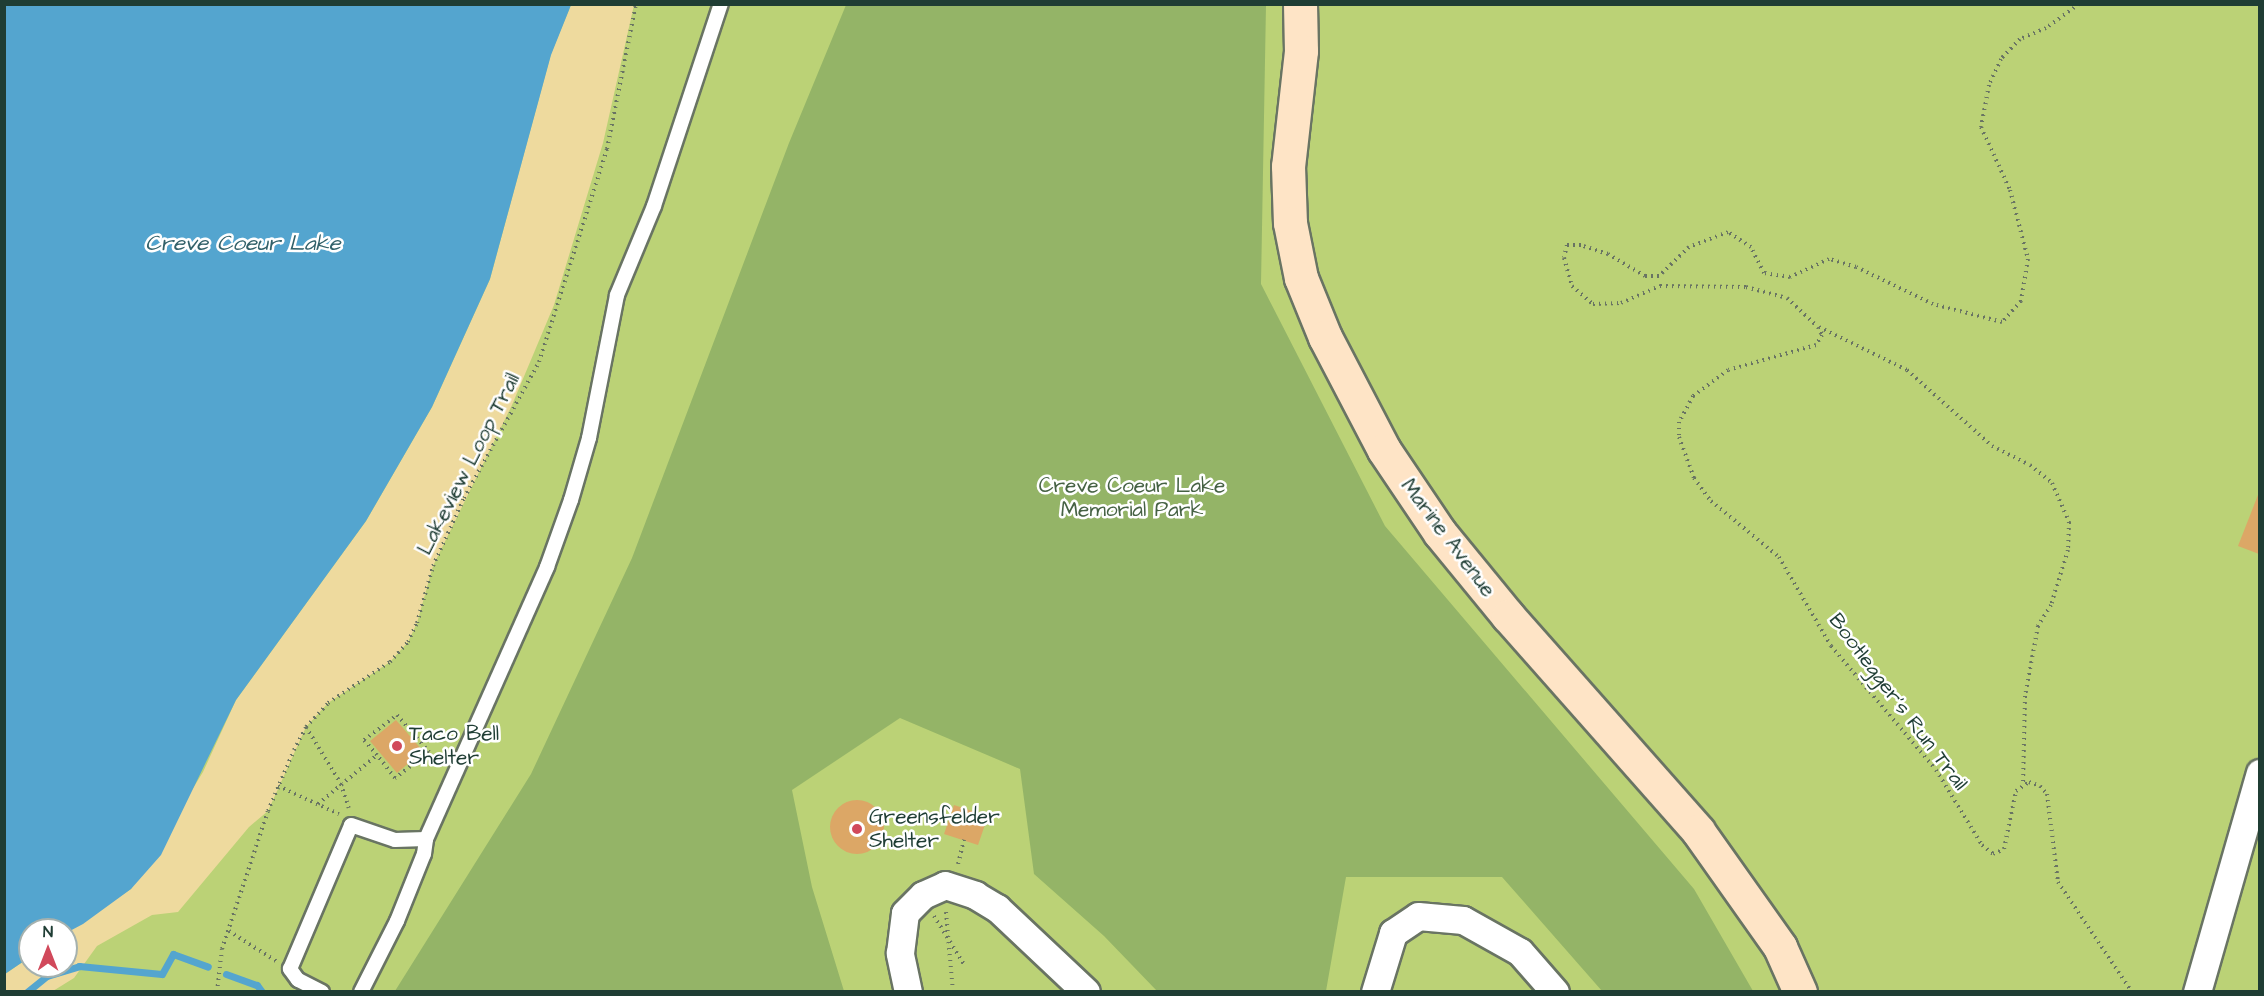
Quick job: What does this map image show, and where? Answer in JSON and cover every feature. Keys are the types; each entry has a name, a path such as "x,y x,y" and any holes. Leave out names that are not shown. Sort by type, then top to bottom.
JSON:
{"main road":[{"name":"Marine Avenue","path":"1300,4 1301,51 1288,165 1290,223 1301,278 1325,337 1384,450 1440,533 1508,616 1698,831 1780,948 1800,992"}],"street":[{"path":"2197,992 2259,773"},
{"path":"908,992 900,953 905,913 923,895 945,885 975,895 997,908 1086,992"},
{"path":"1375,992 1393,933 1418,916 1463,920 1520,952 1555,992"}],"lane":[{"path":"361,992 397,921 424,854 426,839 547,567 571,500 589,438 617,295 654,206 721,4"},
{"path":"322,992 298,980 290,969 351,825 395,840 426,839"}],"path":[{"name":"Lakeview Loop Trail","path":"217,992 222,950 278,786 306,727 328,703 390,662 408,642 417,624 433,566 464,498 539,362 607,148 636,4"},
{"path":"2079,4 2046,28 2020,39 2001,59 1989,85 1981,127 2010,190 2028,259 2021,301 2002,322 1934,304 1856,267 1829,259 1790,277 1764,273 1751,247 1728,232 1689,246 1659,276 1645,276 1608,254 1581,244 1567,245 1564,258 1572,286 1593,304 1621,303 1660,286 1746,287 1787,298 1818,327 1907,370 1992,446 2030,465 2052,483 2069,522 2068,550 2051,605 2037,626 2025,696 2023,783 2040,786 2047,794 2058,882 2132,992"},
{"name":"Bootlegger's Run Trail","path":"1818,327 1822,335 1816,345 1728,370 1693,396 1679,422 1679,437 1694,478 1711,501 1779,558 1831,646 1936,770 1982,845 1993,854 2004,849 2016,791 2023,783"},
{"path":"397,715 429,752 395,778 379,756 364,740 397,715"},
{"path":"306,727 341,783 351,825"},
{"path":"318,804 341,783 379,756"},
{"path":"278,786 339,813 351,825"},
{"path":"923,895 965,966"},
{"path":"229,931 290,969"}],"green space":[{"name":"Creve Coeur Lake Memorial Park","path":"5,5 2259,5 2259,991 5,992"},
{"path":"846,5 1266,5 1261,284 1385,526 1694,889 1753,991 1602,991 1502,877 1346,877 1326,991 1157,991 1104,936 1034,874 1020,769 900,718 792,790 812,887 844,991 395,991 531,774 632,558 789,143"}],"sand":[{"path":"571,5 634,5 603,143 554,305 512,405 433,566 417,623 408,642 390,662 328,703 306,727 268,811 249,827 178,912 152,915 97,946 78,972 78,925 131,889 203,772 236,700 366,521 432,407 490,279 551,54"},
{"path":"18,965 18,978 74,978 53,991 5,992 5,974"}],"water":[{"name":"Creve Coeur Lake","path":"5,4 571,5 551,55 490,279 432,407 366,521 236,700 161,855 131,889 78,927 78,918 18,918 18,965 5,974"}],"building":[{"path":"2259,495 2259,554 2238,546"},
{"name":"Taco Bell Shelter","path":"396,720 423,751 397,773 370,741"},
{"name":"Greensfelder Shelter","path":"857,800 867,802 876,808 882,817 884,827 882,837 876,846 867,852 857,854 847,852 838,846 832,837 830,827 832,817 838,808 847,802"},
{"path":"954,805 988,816 978,845 944,834"}],"waterway":[{"path":"27,992 47,976 79,966 162,974 173,954 208,967"},
{"path":"226,974 257,985 262,992"}],"place":[{"name":"Taco Bell Shelter","path":"397,746"},
{"name":"Greensfelder Shelter","path":"857,829"}]}
